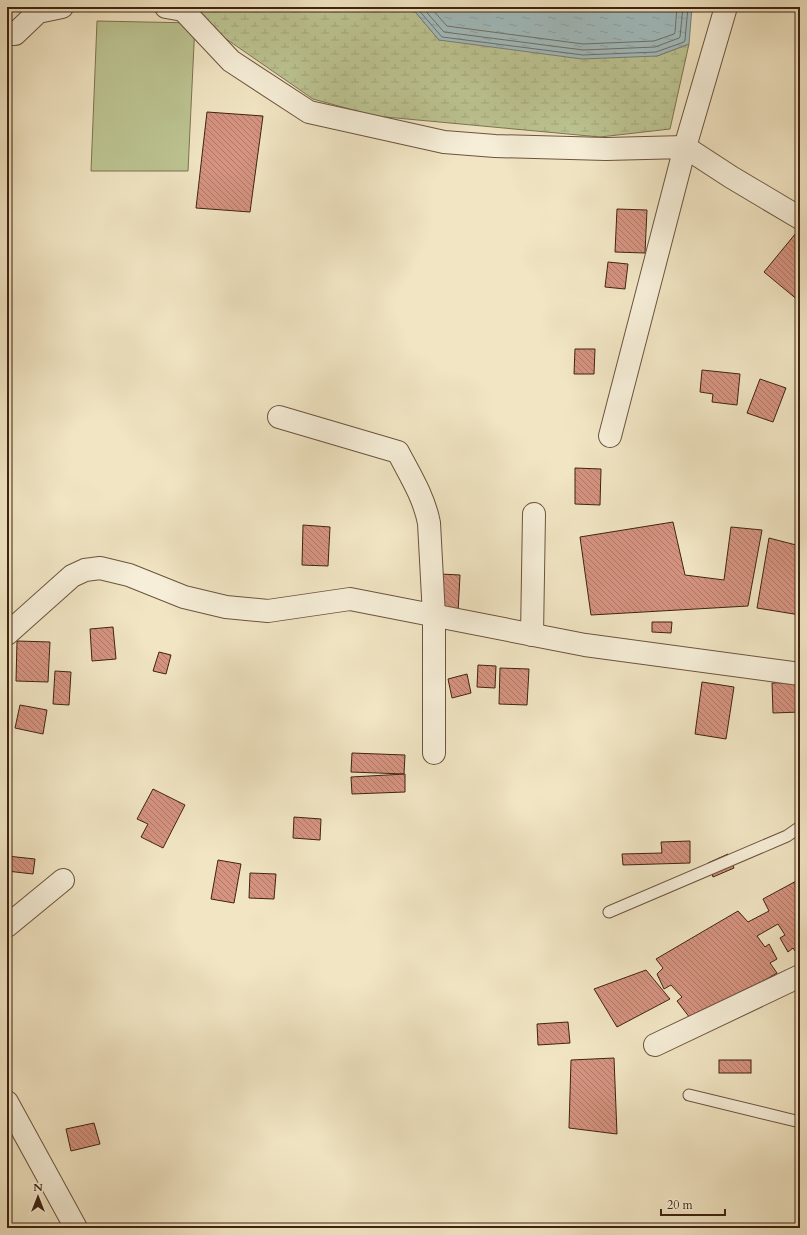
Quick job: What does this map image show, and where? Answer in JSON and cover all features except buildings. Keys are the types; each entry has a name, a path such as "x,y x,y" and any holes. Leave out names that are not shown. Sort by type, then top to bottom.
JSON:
{"street":[{"path":"7,34 15,34 38,12 62,7"},
{"path":"166,7 183,10 231,61 309,112 444,142 495,146 606,149 685,147 731,177 800,218"},
{"path":"610,436 685,147 726,7"},
{"path":"279,417 398,452 420,494 427,511 429,523 434,616 434,753"},
{"path":"532,635 534,514"},
{"path":"7,634 72,576 85,570 100,568 129,575 184,597 226,607 268,611 350,599 585,645 800,674"},
{"path":"7,926 63,880"},
{"path":"655,1045 800,976"},
{"path":"7,1102 76,1228"}],"lane":[{"path":"609,912 787,836 800,827"},
{"path":"689,1095 800,1122"}],"green space":[{"path":"180,7 411,7 439,40 657,56 689,44 670,129 600,137 375,116 313,99"},
{"path":"97,21 195,23 188,171 91,171"}],"water":[{"path":"411,7 692,7 689,44 657,56 582,59 439,40"}]}
